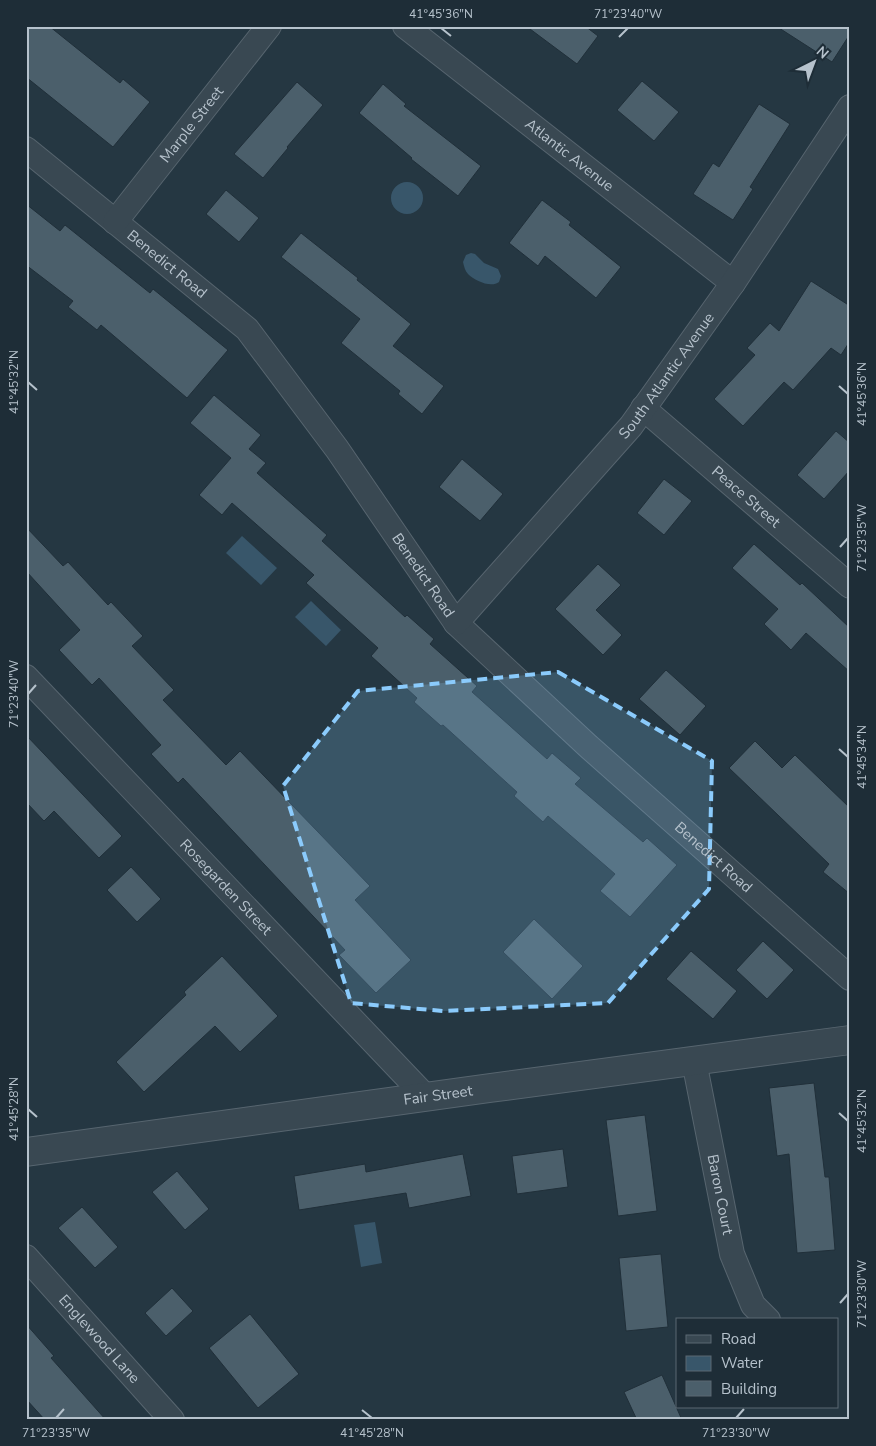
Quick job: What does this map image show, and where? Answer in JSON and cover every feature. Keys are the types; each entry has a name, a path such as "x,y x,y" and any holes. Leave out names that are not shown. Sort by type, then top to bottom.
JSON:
{"street":[{"name":"Marple Street","path":"115,222 269,26"},
{"name":"Atlantic Avenue","path":"406,26 733,283"},
{"name":"South Atlantic Avenue","path":"456,623 631,426 733,283 849,110"},
{"name":"Benedict Road","path":"26,149 247,329 337,449 456,623 588,746 850,978"},
{"name":"Peace Street","path":"643,408 850,586"},
{"name":"Rosegarden Street","path":"26,678 426,1096"},
{"name":"Fair Street","path":"27,1151 850,1040"},
{"name":"Baron Court","path":"694,1060 732,1254 753,1305 766,1318"},
{"name":"Englewood Lane","path":"26,1257 172,1420"}],"highlighted area":[{"path":"558,672 712,761 709,889 608,1003 443,1011 351,1003 283,786 358,691"}],"water":[{"path":"407,182 413,183 418,187 422,192 422,204 418,209 413,213 407,214 401,213 396,209 392,204 391,198 392,192 396,187 401,183"},
{"path":"475,254 484,263 498,269 501,276 499,282 496,284 483,283 468,274 463,262 466,255"},
{"path":"242,536 277,568 261,585 226,553"},
{"path":"311,601 341,630 326,646 295,617"},
{"path":"375,1222 382,1263 361,1267 354,1225"}],"building":[{"path":"26,26 49,26 120,83 123,79 150,102 113,147 26,77"},
{"path":"526,26 585,26 598,36 577,64"},
{"path":"776,26 850,26 850,34 832,62"},
{"path":"642,81 679,112 654,141 617,110"},
{"path":"297,82 323,105 263,178 234,154"},
{"path":"383,84 406,104 404,106 481,166 458,196 411,159 359,113"},
{"path":"759,104 790,124 750,187 753,189 733,220 693,194 713,163 719,167"},
{"path":"226,190 259,218 239,242 206,214"},
{"path":"542,200 571,222 569,225 621,267 596,298 545,256 538,266 509,243"},
{"path":"26,204 60,231 65,225 150,293 153,289 228,350 187,398 101,325 97,330 68,307 73,301 26,265"},
{"path":"301,233 358,278 357,280 411,324 393,346 444,386 422,414 398,394 400,391 341,343 360,319 281,257"},
{"path":"811,281 850,306 850,341 841,355 831,348 793,390 784,382 743,426 714,399 755,355 747,348 770,323 779,331"},
{"path":"214,395 261,435 249,449 266,463 257,473 327,535 322,541 405,617 407,615 434,639 430,644 477,686 472,692 547,759 552,753 581,778 575,784 643,842 647,838 677,865 630,917 600,891 615,874 548,816 543,822 514,796 517,792 443,725 441,726 414,702 417,698 371,656 378,648 306,583 314,575 232,503 222,515 199,495 231,458 190,423"},
{"path":"836,431 850,443 850,470 824,499 797,475"},
{"path":"462,459 503,494 480,521 439,487"},
{"path":"664,479 692,501 664,535 637,513"},
{"path":"26,527 63,566 68,562 108,605 111,602 143,636 132,646 174,690 163,700 226,765 240,751 370,886 355,900 411,960 376,993 339,955 345,950 183,778 178,783 151,754 161,745 99,678 92,685 59,650 80,630 26,571"},
{"path":"754,544 800,585 802,583 850,628 850,672 806,633 791,650 764,624 778,609 732,568"},
{"path":"598,564 621,585 596,610 622,635 603,655 555,609"},
{"path":"666,670 706,706 680,735 639,699"},
{"path":"26,735 122,836 99,858 54,811 44,821 26,802"},
{"path":"755,741 782,768 795,755 850,808 850,894 823,872 829,864 729,768"},
{"path":"131,867 161,899 137,922 107,890"},
{"path":"534,919 583,966 552,999 503,952"},
{"path":"763,941 794,970 767,999 736,970"},
{"path":"691,951 737,991 713,1019 666,979"},
{"path":"222,956 278,1016 240,1052 215,1026 144,1092 116,1062 186,995 184,992"},
{"path":"814,1083 825,1177 829,1177 835,1250 797,1253 789,1154 777,1156 769,1088"},
{"path":"645,1115 657,1211 618,1216 606,1120"},
{"path":"563,1149 568,1187 517,1194 512,1156"},
{"path":"463,1154 471,1196 409,1208 406,1193 299,1210 294,1176 365,1164 366,1172"},
{"path":"177,1171 209,1209 185,1230 152,1192"},
{"path":"82,1207 118,1247 95,1268 58,1228"},
{"path":"661,1254 668,1327 626,1331 619,1258"},
{"path":"172,1288 193,1311 166,1336 145,1313"},
{"path":"250,1314 299,1374 258,1408 209,1348"},
{"path":"26,1324 54,1356 51,1358 106,1420 45,1420 26,1399"},
{"path":"662,1375 682,1420 637,1420 624,1392"}]}
